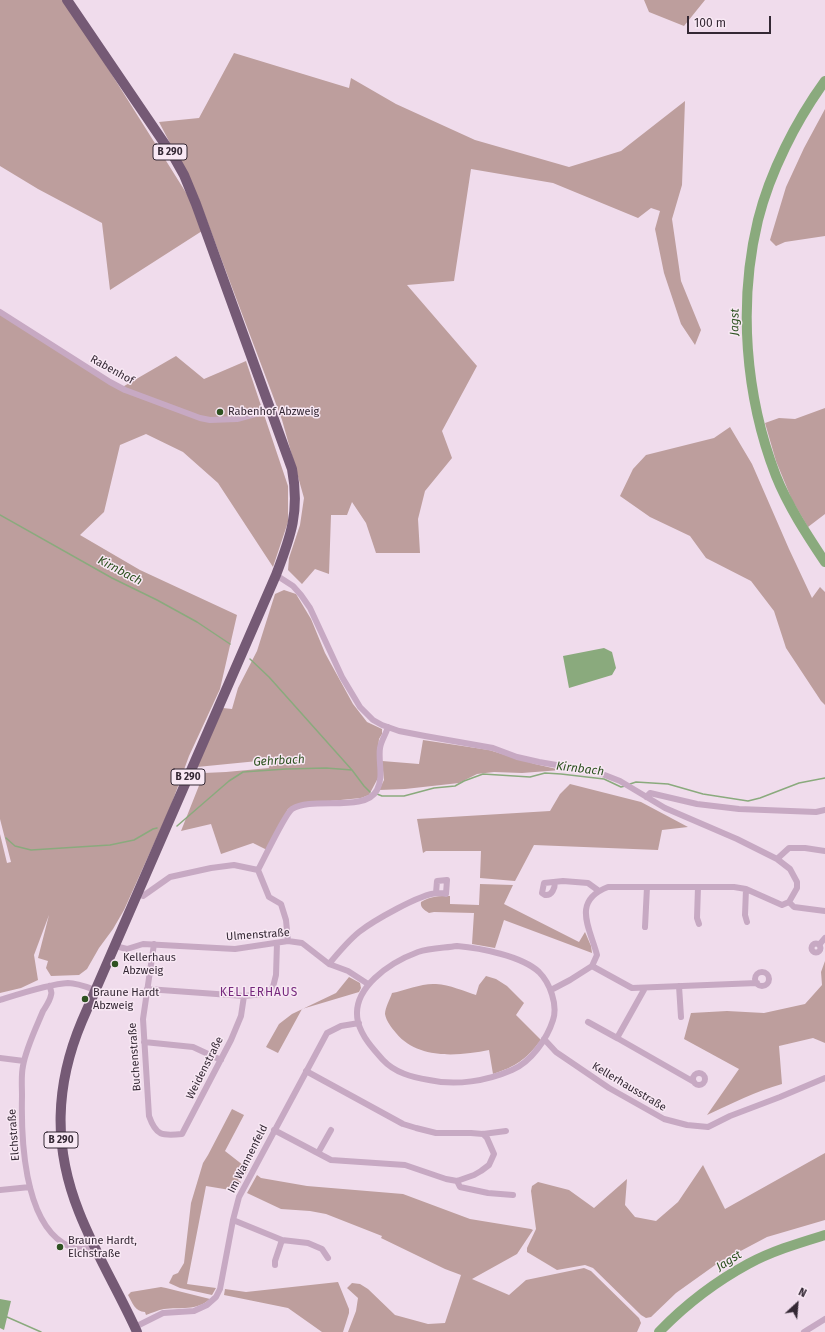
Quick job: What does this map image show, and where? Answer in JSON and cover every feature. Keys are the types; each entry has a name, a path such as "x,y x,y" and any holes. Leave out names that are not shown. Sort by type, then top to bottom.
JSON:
{"main road":[{"name":"B 290","path":"67,0 156,129 184,175 292,469 296,497 290,539 276,575 74,1038 62,1087 60,1112 62,1150 70,1186 79,1213 136,1330"}],"street":[{"name":"Rabenhof","path":"0,312 58,350 125,390 200,418 237,419 270,410"},
{"path":"276,575 293,586 310,608 342,678 360,707 373,720 388,728 493,748 517,757 596,772 620,781 665,808 737,839 777,859 790,869 797,882 797,888 789,902 782,904 746,889 734,887 608,887 599,891 590,899 585,910 586,922 597,956 592,966 551,990"},
{"path":"288,941 286,920 281,904 268,897 258,870 283,822 292,809 304,805 354,802 367,799 376,791 381,778 380,747 388,728"},
{"path":"646,797 650,793 697,804 739,809 816,812 825,810"},
{"path":"777,859 789,848 805,848 825,851"},
{"path":"137,894 143,896 170,877 211,868 234,865 258,870"},
{"path":"555,882 563,881 588,883 599,891"},
{"path":"645,927 647,887"},
{"path":"698,887 697,918 699,924"},
{"path":"746,889 745,915 747,922"},
{"path":"329,964 358,933 372,923 412,901 436,893"},
{"path":"789,902 794,907 825,911"},
{"path":"819,945 825,938"},
{"name":"Ulmenstraße","path":"115,946 127,949 143,944 154,944 235,949 288,941 302,943 329,964 348,971 368,984"},
{"path":"147,989 244,996 264,994 272,987 276,975 277,943"},
{"name":"Buchenstraße","path":"154,944 142,1018 149,1116 153,1128 159,1133 168,1136"},
{"path":"457,946 480,948 508,956 525,963 539,972 551,990 555,1006 554,1019 544,1040 531,1056 520,1066 483,1080 457,1082 434,1081 417,1078 398,1072 386,1064 370,1046 359,1023 359,1003 368,984 394,962 419,952 457,946"},
{"path":"592,966 632,988 757,984"},
{"path":"0,1000 49,986 67,983 72,983 95,990"},
{"name":"Elchstraße","path":"49,986 52,993 38,1024 23,1067 22,1123 26,1166 30,1187 40,1218 52,1234 65,1244 79,1249 83,1250 95,1247"},
{"path":"679,986 681,1017"},
{"path":"617,1038 645,988"},
{"name":"Weidenstraße","path":"168,1136 182,1134 221,1060 242,1016 244,996"},
{"path":"588,1022 694,1082"},
{"name":"Im Wannenfeld","path":"136,1330 163,1313 194,1311 207,1305 216,1297 220,1289 233,1220 239,1197 327,1033 341,1026 359,1023"},
{"name":"Kellerhausstraße","path":"544,1040 556,1052 609,1088 664,1120 687,1125 708,1127 730,1116 825,1078"},
{"path":"144,1042 193,1047 221,1060"},
{"path":"0,1058 24,1061"},
{"path":"306,1071 403,1124 416,1128 436,1133 483,1134 506,1131"},
{"path":"274,1130 332,1160 405,1165 446,1179 457,1180 474,1175 489,1165 494,1154 487,1138 483,1134"},
{"path":"318,1153 331,1130"},
{"path":"457,1180 460,1187 488,1193 513,1195"},
{"path":"0,1190 30,1187"},
{"path":"233,1220 282,1240 308,1243 322,1249 328,1258"},
{"path":"275,1266 275,1261 282,1240"},
{"path":"804,1332 825,1319"}],"shaded area":[{"path":"0,0 65,0 190,199 202,231 110,290 102,223 38,189 0,166"},
{"path":"644,0 705,0 684,26 649,12"},
{"path":"234,53 349,88 351,78 396,104 475,140 569,167 621,151 685,101 682,185 672,219 681,281 701,330 695,345 681,324 664,273 655,229 660,211 651,208 638,218 553,183 471,169 454,281 407,285 477,366 442,431 452,458 425,491 418,519 420,553 376,553 366,523 352,502 347,515 331,515 329,574 315,569 302,584 288,570 289,558 300,525 304,498 282,420 198,197 159,122 199,118"},
{"path":"825,109 825,236 785,242 776,246 770,240 786,187 804,148"},
{"path":"0,314 119,389 176,356 204,379 246,361 288,486 288,522 273,567 218,483 183,452 146,434 120,445 104,512 80,535 140,570 237,615 220,689 189,756 170,808 124,910 113,929 99,948 87,969 79,975 51,976 46,968 48,961 38,958 49,915 34,955 38,980 21,988 0,993 0,834 7,863 11,862 0,819"},
{"path":"825,408 825,514 808,527 792,500 776,461 765,423 779,418 795,419"},
{"path":"730,427 752,464 812,598 820,587 825,592 825,705 786,648 774,611 751,581 706,558 690,536 650,517 620,496 633,469 646,455 714,438"},
{"path":"284,590 296,594 311,619 325,653 353,704 367,722 382,729 378,749 378,778 369,795 361,798 300,804 288,809 267,850 253,843 221,854 211,824 181,831 204,773 269,768 268,760 197,767 223,708 232,709 238,688 257,651 275,594"},
{"path":"604,648 612,652 616,668 612,675 569,688 563,656"},
{"path":"423,740 489,750 561,770 522,773 494,772 477,774 459,783 405,789 379,790 384,780 382,761 419,764"},
{"path":"570,784 641,802 688,827 662,830 658,850 534,845 515,881 480,878 481,851 426,851 423,853 417,819 550,811 560,794"},
{"path":"480,884 513,885 504,904 579,942 585,932 591,946 592,953 504,920 495,948 472,944 474,913 429,913 424,910 421,905 421,902 428,899 450,896 450,904 479,905"},
{"path":"825,961 825,1043 813,1038 779,1046 782,1084 753,1094 707,1115 739,1069 684,1039 691,1013 727,1011 764,1013 805,1004 822,985 821,972"},
{"path":"486,976 496,979 507,986 524,1003 516,1015 541,1040 530,1053 515,1065 493,1074 489,1050 465,1054 440,1054 427,1052 405,1042 389,1024 385,1012 392,993 420,986 436,984 452,987 476,995 479,985"},
{"path":"349,977 360,983 361,988 359,992 303,1009 336,993"},
{"path":"302,1009 278,1053 266,1047 279,1024 292,1014"},
{"path":"232,1109 244,1115 225,1151 248,1169 243,1178 240,1177 238,1180 241,1182 236,1191 206,1186 187,1284 216,1288 212,1295 180,1288 169,1283 173,1275 178,1273 184,1263 191,1203 203,1163"},
{"path":"825,1153 825,1220 767,1237 718,1263 676,1293 651,1317 646,1318 641,1315 593,1268 585,1265 557,1270 527,1252 527,1248 536,1229 531,1191 532,1186 538,1182 569,1190 594,1208 627,1179 625,1205 635,1217 656,1221 678,1202 703,1165 725,1209"},
{"path":"257,1175 261,1178 307,1186 403,1194 470,1219 531,1229 533,1230 517,1254 472,1279 509,1295 526,1280 584,1268 591,1271 639,1318 641,1323 637,1332 348,1332 356,1311 358,1298 347,1288 352,1283 360,1284 368,1289 395,1315 428,1324 445,1323 461,1275 445,1269 381,1238 382,1236 326,1214 310,1211 281,1209 247,1193"},
{"path":"338,1282 349,1309 343,1332 322,1332 288,1308 224,1295 225,1289 246,1292"},
{"path":"161,1287 210,1299 205,1303 194,1307 164,1309 146,1315 145,1312 142,1312 136,1308 128,1295 131,1292"},
{"path":"0,1299 11,1301 4,1330 0,1328"}],"waterway":[{"name":"Jagst","path":"825,81 814,96 794,130 777,165 763,202 752,252 748,284 747,316 751,382 757,414 766,445 776,476 786,498 825,562"},
{"name":"Kirnbach","path":"0,515 112,578 197,622 230,644"},
{"name":"Kirnbach","path":"250,659 269,677 370,792"},
{"name":"Gehrbach","path":"177,826 229,781 243,772 326,768 352,770"},
{"name":"Kirnbach","path":"377,794 382,796 404,796 434,788 455,786 483,774 530,777 545,773 561,774 604,779 621,787 625,786"},
{"name":"Kirnbach","path":"630,784 636,782 668,784 703,794 748,801 799,783 825,778"},
{"name":"Gehrbach","path":"6,838 15,846 31,850 110,845 134,840 157,828"},
{"name":"Jagst","path":"659,1332 679,1313 724,1278 757,1259 776,1251 825,1235"},
{"path":"7,1317 41,1332"}],"place":[{"name":"Rabenhof Abzweig","path":"220,412"},
{"name":"Kellerhaus Abzweig","path":"115,964"},
{"name":"Braune Hardt Abzweig","path":"85,999"},
{"name":"Braune Hardt, Elchstraße","path":"60,1247"}],"district":[{"name":"KELLERHAUS","path":"259,993"}]}
